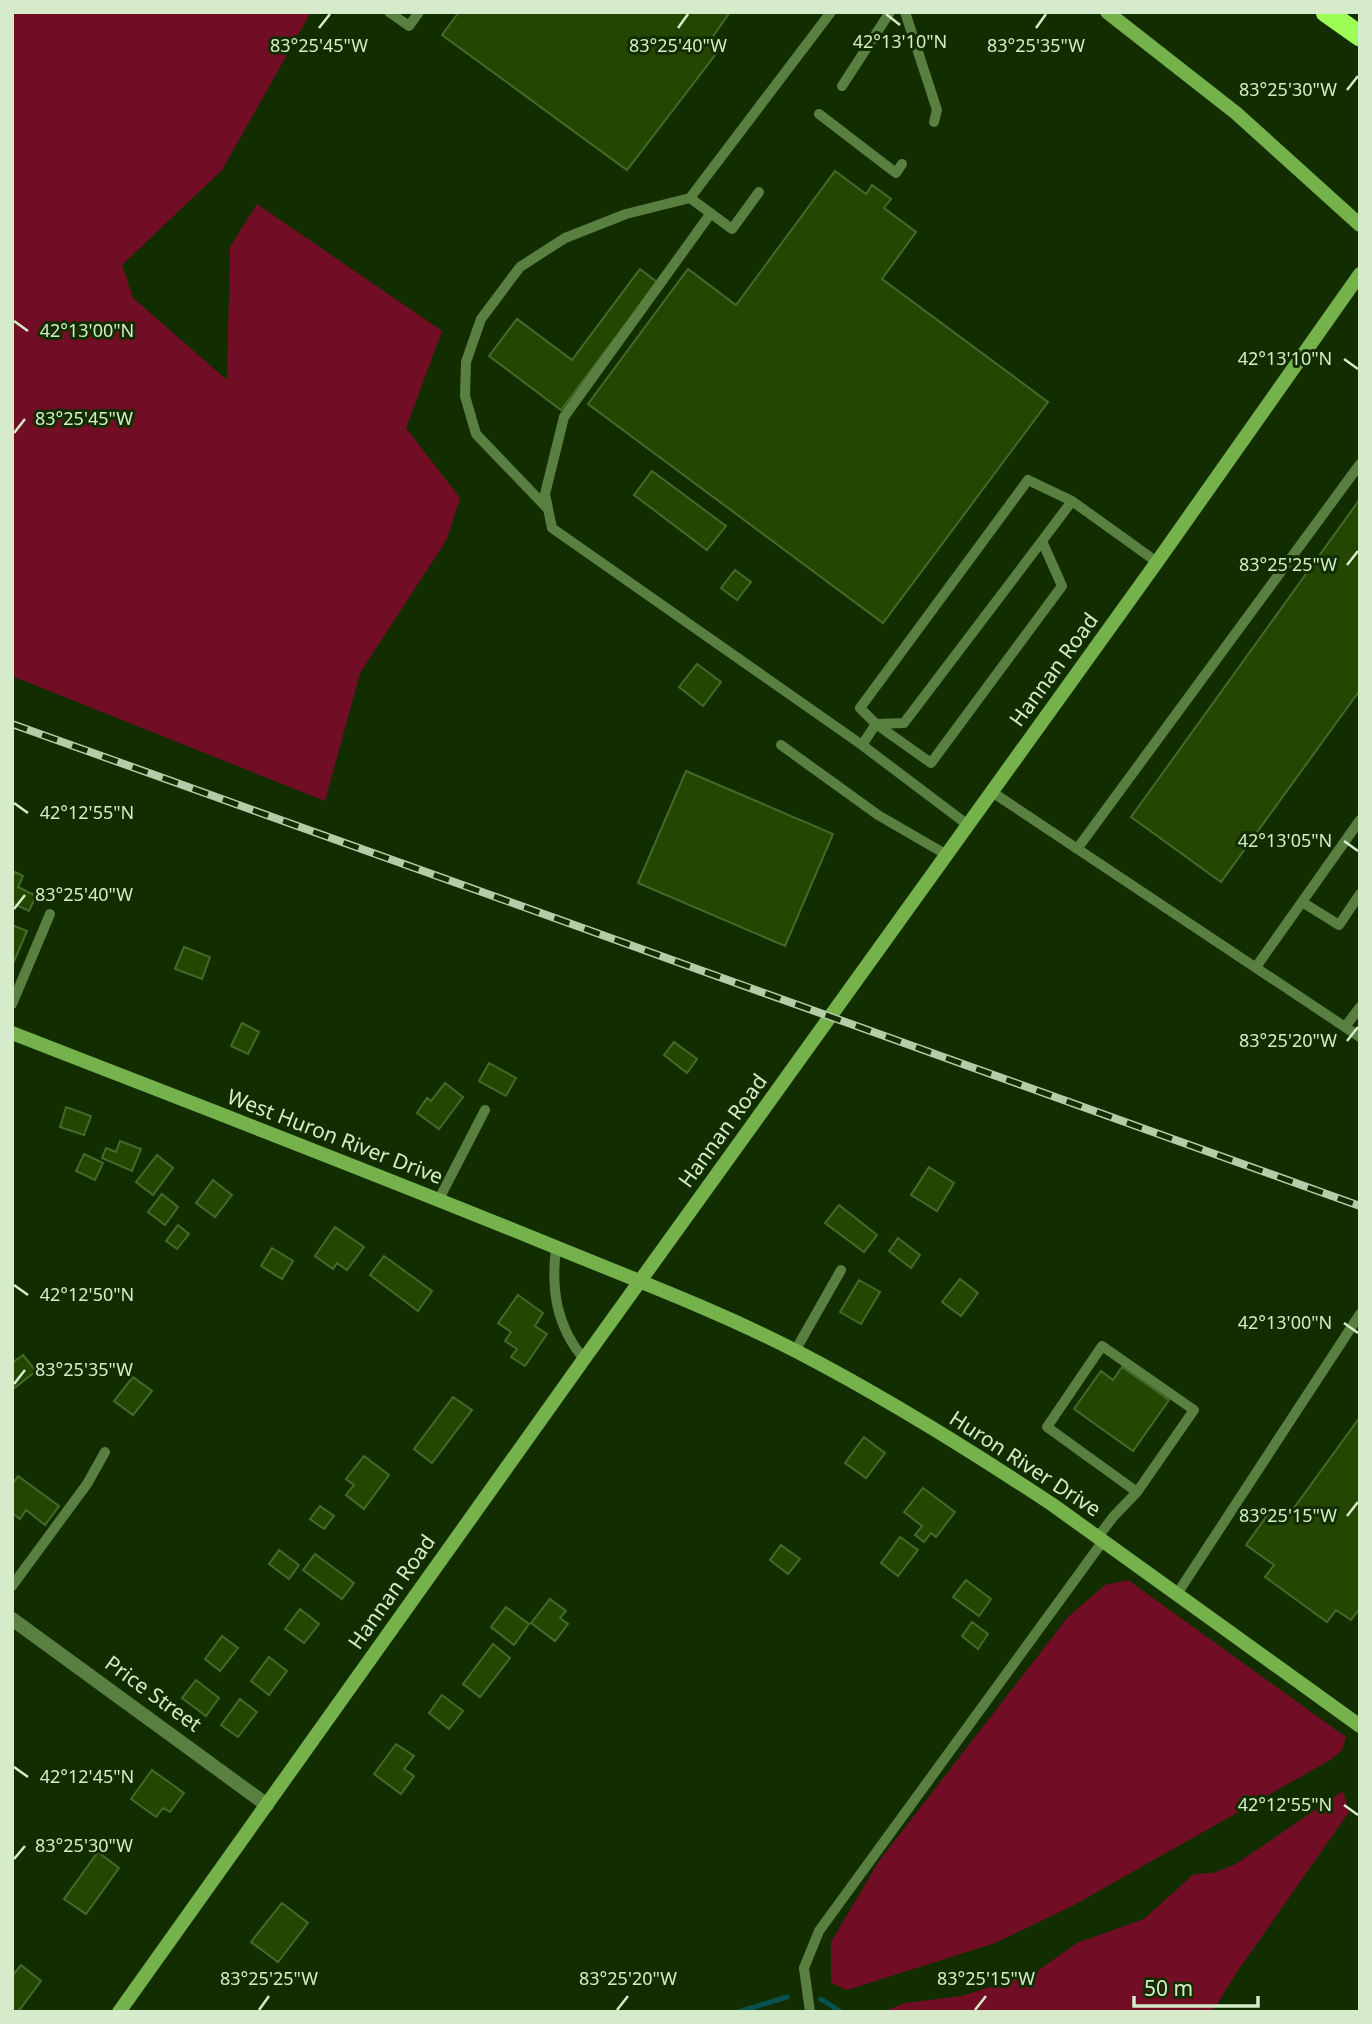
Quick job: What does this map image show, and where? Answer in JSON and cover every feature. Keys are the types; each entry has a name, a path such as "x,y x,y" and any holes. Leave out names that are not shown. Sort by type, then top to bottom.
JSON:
{"highway":[{"path":"1326,12 1360,36"}],"street":[{"path":"1107,12 1236,113 1360,225"},
{"name":"Hannan Road","path":"119,2012 1157,562 1360,274"},
{"name":"West Huron River Drive","path":"12,1033 439,1199 641,1281"},
{"name":"Huron River Drive","path":"641,1281 795,1351 896,1405 981,1457 1101,1539 1360,1726"},
{"name":"Price Street","path":"12,1619 267,1805"}],"lane":[{"path":"389,12 409,26 419,12"},
{"path":"548,510 476,434 465,396 466,362 481,319 520,267 565,238 626,214 690,198 831,12"},
{"path":"842,86 890,12"},
{"path":"905,12 937,110 934,122"},
{"path":"818,114 896,173 902,164"},
{"path":"690,198 732,229 760,192"},
{"path":"711,214 564,416 545,494 552,528 862,745 968,825"},
{"path":"1077,849 1360,464"},
{"path":"1042,541 1062,586 930,763 876,724 860,708 1028,480 1072,501 1157,562"},
{"path":"876,724 904,723 1072,501"},
{"path":"862,745 876,724"},
{"path":"781,744 878,815 947,855"},
{"path":"992,792 1360,1037"},
{"path":"1256,967 1360,820"},
{"path":"1302,902 1339,925 1360,894"},
{"path":"12,1004 50,914"},
{"path":"1345,1027 1360,1007"},
{"path":"439,1199 485,1110"},
{"path":"556,1248 553,1275 555,1298 572,1345 584,1359"},
{"path":"795,1351 841,1270"},
{"path":"1177,1594 1360,1314"},
{"path":"810,2012 804,1968 819,1931 1101,1539 1113,1517 1137,1492 1194,1410 1102,1346 1046,1427 1137,1492"},
{"path":"12,1586 88,1484 105,1452"}],"shaded area":[{"path":"12,12 311,12 222,170 122,265 133,298 227,380 230,247 257,204 442,331 406,428 460,498 447,539 360,673 325,801 12,676"},
{"path":"1128,1580 1346,1737 1342,1750 1332,1759 1074,1905 995,1943 847,1990 831,1983 831,1942 879,1861 1068,1617 1105,1585"},
{"path":"1343,1791 1349,1812 1212,2012 882,2012 905,2003 962,1996 1036,1972 1077,1943 1144,1919 1194,1874 1213,1873 1236,1864"}],"building":[{"path":"459,12 730,12 709,42 719,50 627,170 442,35"},
{"path":"835,171 866,194 872,185 891,199 884,208 916,232 882,279 1048,402 883,623 588,404 688,269 736,305"},
{"path":"640,269 657,282 561,410 489,356 517,319 572,360"},
{"path":"652,471 726,526 707,550 634,495"},
{"path":"1360,499 1360,690 1221,882 1131,817"},
{"path":"735,570 751,582 737,600 721,588"},
{"path":"697,664 721,682 703,706 679,687"},
{"path":"686,771 833,834 785,946 638,883"},
{"path":"15,872 23,876 18,887 36,896 29,911 12,903 12,878"},
{"path":"12,925 27,931 12,966"},
{"path":"184,947 210,957 202,979 175,969"},
{"path":"242,1023 259,1032 248,1054 231,1046"},
{"path":"674,1042 697,1059 687,1073 664,1055"},
{"path":"489,1063 516,1078 506,1096 479,1081"},
{"path":"445,1083 463,1097 439,1129 417,1113 427,1098 431,1101"},
{"path":"66,1107 91,1116 84,1135 60,1127"},
{"path":"120,1141 141,1149 132,1171 102,1158 106,1148 116,1152"},
{"path":"84,1154 103,1163 95,1180 76,1171"},
{"path":"157,1155 173,1168 153,1195 136,1182"},
{"path":"929,1167 954,1183 937,1211 911,1195"},
{"path":"213,1180 232,1195 215,1217 196,1203"},
{"path":"162,1194 178,1207 165,1225 148,1212"},
{"path":"839,1205 877,1235 864,1252 825,1223"},
{"path":"178,1225 189,1234 177,1249 166,1241"},
{"path":"335,1227 364,1247 347,1270 337,1263 333,1269 315,1256"},
{"path":"898,1238 920,1255 911,1268 889,1251"},
{"path":"272,1248 293,1261 282,1279 261,1266"},
{"path":"384,1256 432,1291 418,1311 370,1275"},
{"path":"960,1279 978,1293 961,1316 942,1302"},
{"path":"859,1280 880,1292 861,1324 840,1312"},
{"path":"518,1295 543,1313 535,1326 547,1334 525,1366 511,1357 517,1349 505,1341 511,1332 498,1323"},
{"path":"23,1355 36,1371 12,1390 12,1363"},
{"path":"1122,1367 1169,1400 1133,1451 1074,1409 1101,1371 1113,1380"},
{"path":"133,1377 152,1391 133,1415 114,1401"},
{"path":"453,1397 472,1410 432,1463 414,1449"},
{"path":"1360,1417 1360,1608 1351,1620 1336,1610 1327,1622 1265,1577 1274,1565 1246,1545 1269,1513 1283,1523"},
{"path":"864,1437 885,1453 866,1478 845,1463"},
{"path":"364,1456 389,1475 364,1509 346,1495 354,1485 346,1479"},
{"path":"18,1476 59,1506 45,1525 26,1510 20,1519 12,1513 12,1485"},
{"path":"923,1488 955,1512 936,1537 931,1533 924,1542 915,1535 922,1526 904,1512"},
{"path":"320,1506 334,1516 324,1529 310,1519"},
{"path":"900,1537 918,1550 898,1576 881,1563"},
{"path":"781,1545 800,1559 788,1574 770,1560"},
{"path":"279,1550 299,1565 289,1579 269,1564"},
{"path":"315,1554 354,1583 342,1599 303,1570"},
{"path":"966,1580 991,1599 979,1616 953,1597"},
{"path":"550,1599 566,1611 560,1618 568,1624 555,1641 531,1623"},
{"path":"506,1607 529,1624 514,1645 491,1627"},
{"path":"300,1609 319,1624 304,1643 285,1629"},
{"path":"972,1622 988,1634 978,1649 962,1636"},
{"path":"222,1636 238,1648 220,1671 205,1659"},
{"path":"493,1644 510,1658 480,1697 463,1684"},
{"path":"269,1657 287,1671 269,1695 251,1681"},
{"path":"196,1680 219,1698 206,1716 182,1698"},
{"path":"442,1695 463,1711 449,1729 429,1713"},
{"path":"240,1699 257,1712 238,1737 221,1725"},
{"path":"396,1744 414,1756 404,1769 414,1776 401,1794 374,1774"},
{"path":"152,1770 184,1793 170,1812 163,1808 156,1817 131,1799"},
{"path":"98,1852 119,1868 86,1914 64,1899"},
{"path":"282,1903 308,1923 278,1962 251,1942"},
{"path":"21,1965 41,1981 18,2012 12,2012 12,1976"}],"waterway":[{"path":"738,2012 787,1997"},
{"path":"821,1999 841,2012"}],"railway":[{"path":"12,724 1360,1206"}]}
